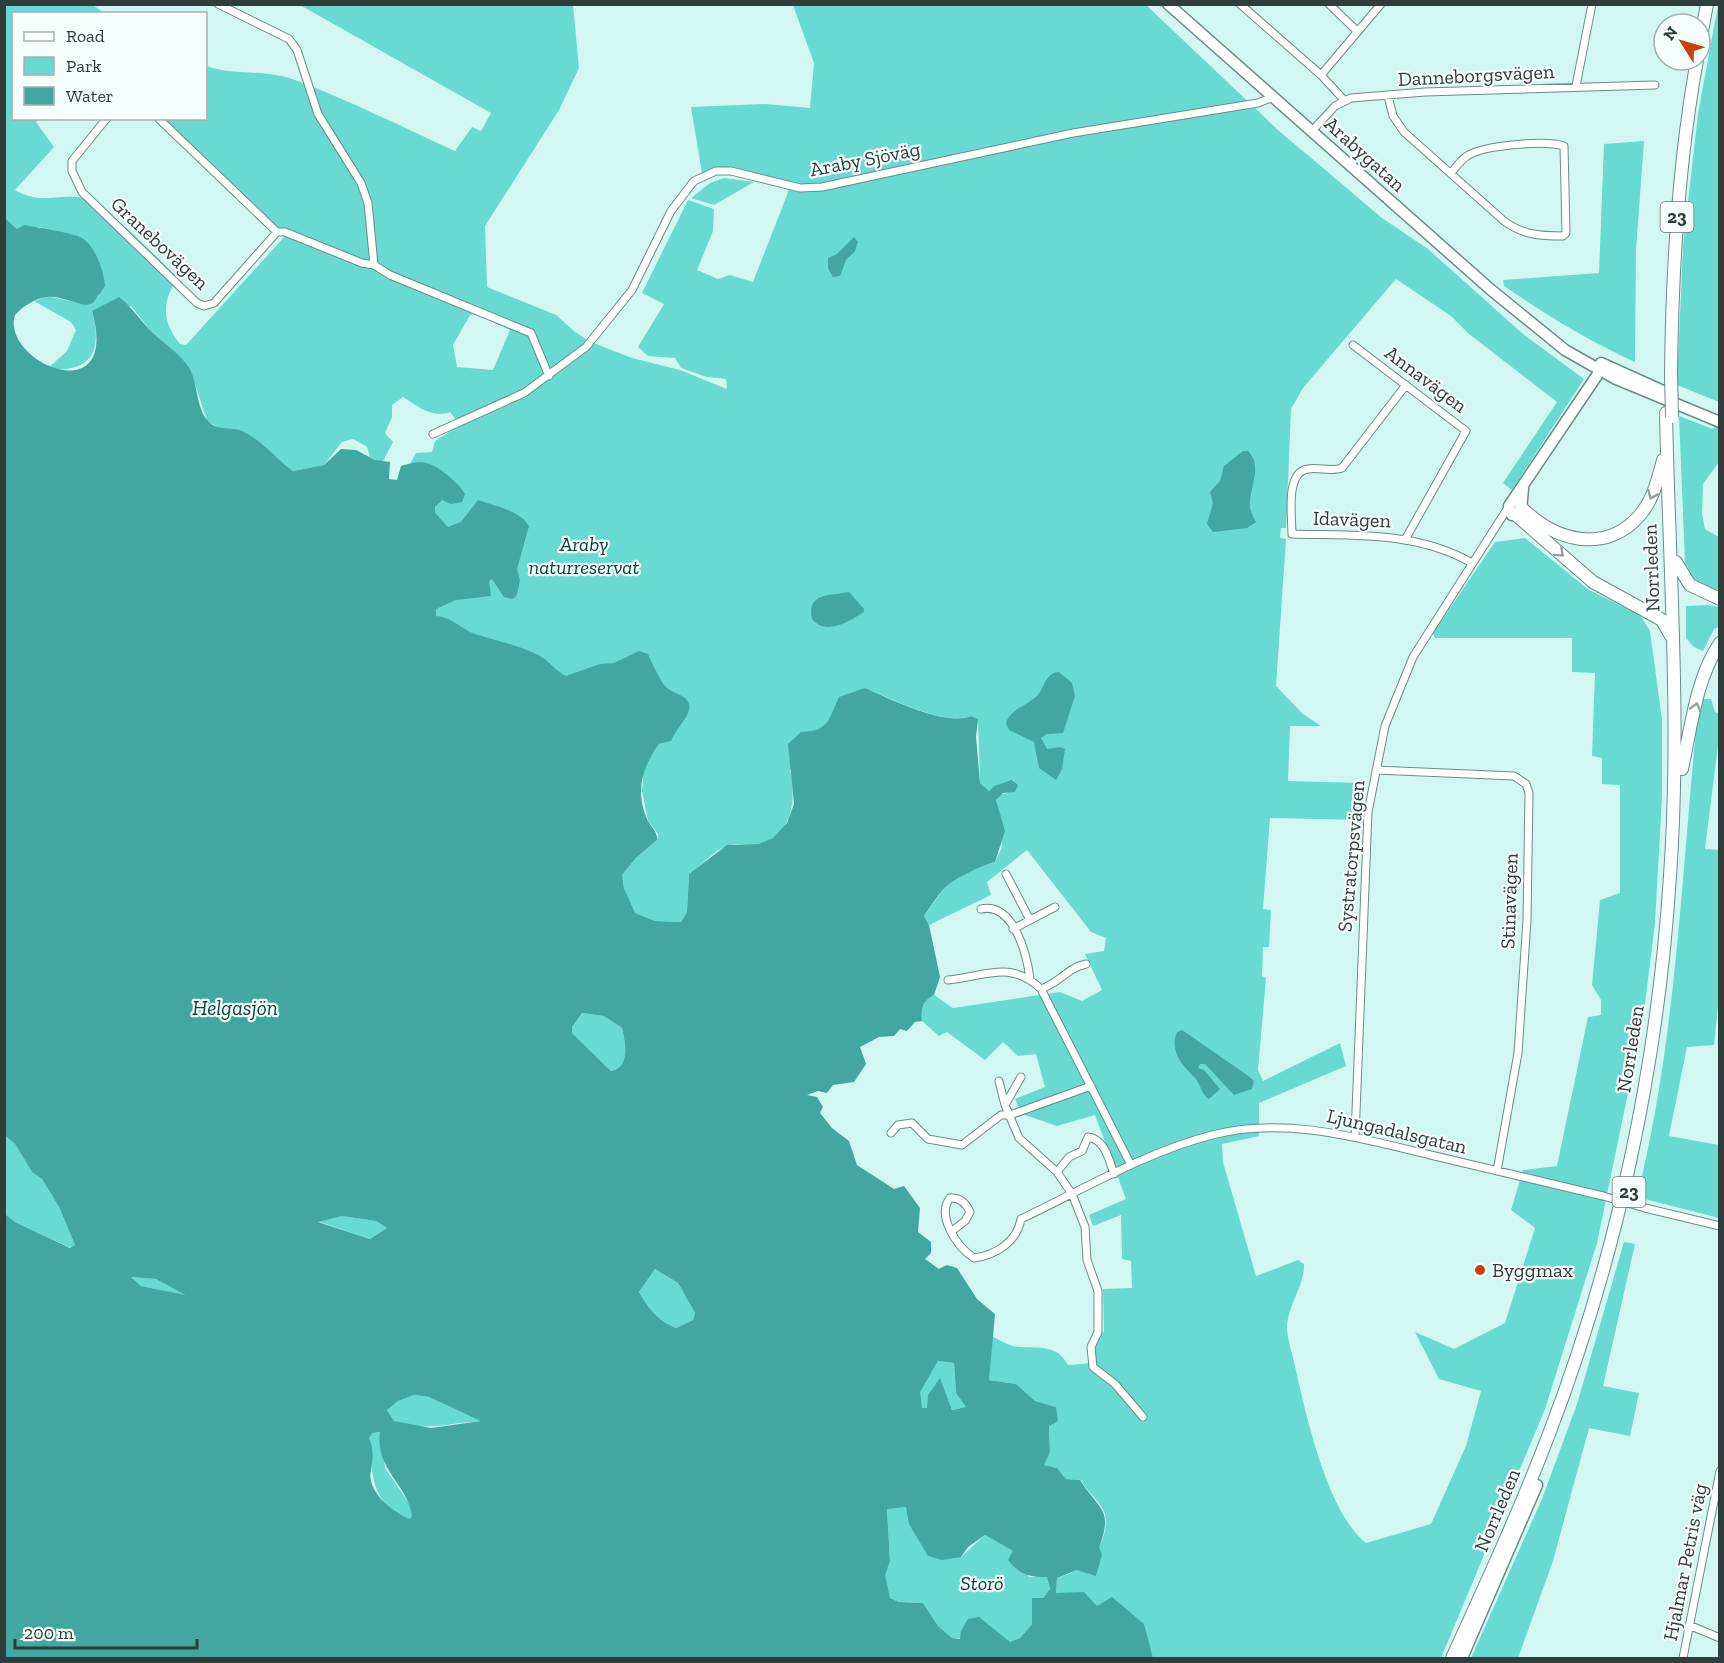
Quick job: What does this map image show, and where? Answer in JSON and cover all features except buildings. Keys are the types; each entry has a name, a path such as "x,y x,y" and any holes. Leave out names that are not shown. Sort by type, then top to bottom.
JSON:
{"highway":[{"name":"23","path":"1669,415 1670,231 1689,72"},
{"name":"23","path":"1668,375 1676,235 1687,121 1695,72"},
{"name":"Norrleden","path":"1452,1659 1513,1525 1551,1432 1596,1293 1631,1154 1660,985 1670,877 1675,769 1666,447 1669,415"},
{"name":"Norrleden","path":"1537,1485 1576,1379 1605,1284 1641,1135 1666,985 1679,838 1682,769 1669,415"},
{"path":"1515,509 1560,535 1584,540 1613,535 1627,527 1647,506 1666,447"},
{"path":"1515,509 1593,582 1662,620 1669,630 1673,643"},
{"path":"1676,562 1690,585 1719,599"},
{"path":"1682,769 1703,680 1719,643"}],"street":[{"path":"219,4 289,39 297,50 318,114 361,183 368,203 374,265"},
{"name":"Arabygatan","path":"1168,4 1490,289 1540,329 1603,368 1719,422"},
{"path":"1240,4 1321,75 1344,100 1312,131"},
{"path":"1329,4 1357,31"},
{"path":"1321,75 1381,4"},
{"path":"1576,86 1592,4"},
{"name":"Danneborgsvägen","path":"1344,100 1425,92 1655,85"},
{"path":"1388,96 1396,123 1451,173 1516,230 1536,236 1563,236 1566,233 1564,146 1501,146 1479,150 1465,156 1451,173"},
{"name":"Araby Sjöväg","path":"433,434 524,393 586,347 627,298 679,199 694,181 707,174 731,171 800,188 822,187 1073,133 1258,103 1272,97"},
{"name":"Granebovägen","path":"105,120 72,161 77,184 82,192 197,303 204,306 214,303 277,232"},
{"path":"160,120 277,232 285,232 362,263 374,265 390,275 531,333 549,376"},
{"name":"Annavägen","path":"1353,345 1466,431 1406,538"},
{"name":"Arabygatan","path":"1603,368 1719,414"},
{"name":"Systratorpsvägen","path":"1355,1137 1368,812 1385,726 1402,679 1425,636 1472,563 1515,509 1523,488 1603,368"},
{"name":"Idavägen","path":"1406,385 1342,468 1305,469 1299,473 1293,487 1292,534 1406,538 1439,547 1472,563"},
{"name":"Stinavägen","path":"1376,770 1514,776 1526,784 1528,793 1527,920 1518,1053 1497,1171"},
{"path":"1006,874 1030,920"},
{"path":"1013,928 1055,907"},
{"path":"981,909 999,911 1013,928 1026,955 1030,979"},
{"path":"1041,988 1062,980 1073,967 1086,963"},
{"path":"948,980 1004,970 1030,979 1041,988 1131,1165"},
{"path":"1005,1105 1021,1077"},
{"path":"999,1081 1007,1114 1019,1138 1057,1172 1072,1194 1085,1227 1087,1260 1098,1291 1098,1332 1090,1347 1093,1367 1114,1384 1143,1417"},
{"path":"891,1133 898,1125 912,1123 928,1139 962,1145 995,1119 1091,1086"},
{"name":"Ljungadalsgatan","path":"952,1231 965,1221 970,1212 968,1206 957,1197 950,1198 944,1212 952,1231 967,1253 974,1258 983,1257 1015,1238 1021,1219 1131,1165 1212,1135 1244,1129 1308,1129 1355,1137 1719,1226"},
{"path":"1057,1172 1069,1157 1082,1151 1088,1137 1098,1141 1103,1148 1114,1174"},
{"name":"Hjalmar Petris väg","path":"1683,1659 1719,1471"},
{"name":"Norrleden","path":"1462,1659 1537,1485"},
{"path":"1691,1626 1719,1638"}],"green space":[{"name":"Araby naturreservat","path":"1145,4 1278,130 1382,218 1428,249 1523,334 1584,379 1512,490 1503,483 1557,402 1469,334 1451,316 1396,279 1303,388 1291,409 1286,528 1281,528 1280,538 1286,539 1276,686 1303,714 1321,726 1290,726 1288,781 1365,783 1362,820 1270,818 1263,909 1271,910 1269,947 1263,947 1262,976 1266,978 1258,1070 1263,1081 1340,1043 1346,1066 1259,1103 1259,1136 1222,1144 1223,1162 1256,1276 1298,1260 1304,1264 1302,1280 1287,1321 1288,1339 1305,1410 1329,1486 1352,1529 1366,1543 1431,1524 1466,1446 1481,1391 1439,1379 1415,1332 1454,1349 1505,1323 1535,1228 1511,1210 1523,1170 1557,1166 1588,1017 1601,1015 1601,1000 1592,985 1600,900 1620,893 1620,785 1602,784 1602,758 1592,756 1595,673 1572,672 1572,638 1435,638 1433,633 1495,542 1525,538 1589,590 1640,615 1650,631 1662,720 1662,797 1655,923 1643,1020 1597,1243 1545,1409 1441,1658 1153,1658 1150,1650 1097,1606 1056,1593 1057,1578 1082,1566 1096,1552 1104,1533 1105,1514 1081,1480 1066,1479 1057,1468 1043,1465 1050,1452 1049,1426 1056,1407 1035,1401 1016,1384 989,1380 991,1336 1013,1346 1051,1349 1063,1357 1068,1365 1093,1363 1095,1346 1104,1331 1103,1289 1132,1288 1131,1261 1122,1259 1121,1215 1093,1226 1089,1215 1126,1199 1095,1115 1057,1126 1022,1114 1015,1099 1045,1087 1036,1054 1018,1056 1003,1042 985,1060 947,1032 939,1036 922,1021 922,1012 925,1002 934,995 953,1008 1060,992 1082,1001 1102,990 1085,954 1104,951 1106,938 1091,932 1027,850 987,882 991,895 929,925 924,916 945,888 964,875 995,862 1002,847 996,800 1000,795 1010,792 1014,780 994,786 989,791 980,783 978,719 971,716 947,718 933,715 865,688 847,712 790,770 792,803 786,824 779,833 759,844 731,845 717,851 689,874 687,912 681,922 655,921 634,913 624,888 622,875 636,858 657,840 658,834 648,821 642,791 644,766 659,744 671,741 386,701 351,652 427,463 410,464 416,453 432,452 435,441 460,425 450,412 431,413 403,397 392,405 392,417 385,433 393,442 382,463 370,457 367,447 353,439 342,442 324,465 293,471 241,431 221,429 207,421 191,371 175,352 150,330 131,306 92,311 96,338 90,357 74,367 47,369 67,351 76,330 71,322 34,301 48,296 87,305 99,296 75,235 39,227 17,229 5,218 4,5 93,5 103,12 12,12 12,120 38,120 36,122 54,147 15,190 39,198 78,197 89,200 130,231 178,278 169,295 166,311 169,327 174,336 180,344 186,345 286,235 163,120 207,120 207,66 295,80 356,105 455,151 472,127 481,131 491,113 300,5 573,5 579,68 559,110 485,226 487,287 556,315 575,332 591,342 632,358 680,370 727,389 726,379 707,377 681,368 675,358 648,356 638,347 664,304 642,293 688,200 714,209 713,231 697,270 718,279 730,275 753,282 790,183 725,168 702,173 691,107 766,104 810,108 814,63 793,5","holes":["476,314 510,330 493,370 457,367 453,345 470,315"]},
{"path":"1718,5 1720,5 1719,402 1677,385 1683,246 1698,114 1706,72 1712,72 1712,38"},
{"path":"1644,141 1636,250 1635,362 1552,317 1504,286 1503,280 1599,273 1604,144"},
{"path":"724,178 754,182 714,205 691,198 710,183"},
{"path":"1679,416 1713,429 1716,425 1719,426 1719,462 1703,484 1702,514 1705,529 1719,537 1719,593 1695,580 1685,562"},
{"path":"1686,606 1719,607 1719,627 1714,629 1703,651 1694,647 1686,638"},
{"path":"1703,699 1711,699 1715,712 1720,714 1705,849 1720,850 1720,987 1714,1045 1687,1047 1669,1136 1719,1145 1719,1218 1637,1197 1661,1079 1669,1020 1697,720"},
{"path":"582,1013 604,1016 622,1028 625,1053 622,1065 617,1069 611,1071 572,1033 572,1027"},
{"path":"4,1136 15,1144 32,1172 42,1179 59,1207 75,1245 71,1248 15,1222 5,1214"},
{"path":"342,1216 376,1221 387,1228 370,1239 317,1221"},
{"path":"1624,1242 1635,1244 1603,1386 1639,1393 1630,1436 1589,1428 1553,1561 1518,1658 1471,1658 1542,1499 1577,1404"},
{"path":"655,1269 678,1283 695,1313 693,1320 676,1328 659,1318 650,1309 639,1292"},
{"path":"131,1277 156,1279 187,1296 141,1286"},
{"path":"938,1361 954,1363 956,1393 967,1407 952,1410 940,1379 927,1408 922,1409 919,1392"},
{"path":"414,1395 429,1397 483,1421 429,1427 394,1421 387,1410 398,1401"},
{"path":"380,1432 385,1468 411,1506 410,1520 387,1504 380,1496 376,1486 369,1438 373,1433"},
{"name":"Storö","path":"906,1507 961,1557 985,1535 1013,1551 1029,1577 1047,1576 1050,1589 1043,1598 1032,1598 1032,1624 1020,1638 1010,1642 952,1638 938,1626 923,1603 899,1602 890,1598 884,1575 890,1561 887,1508"}],"water":[{"name":"Helgasjön","path":"5,218 17,229 24,225 80,237 85,240 98,258 103,273 105,286 93,303 87,305 57,297 47,297 29,303 15,315 15,333 25,349 40,362 59,369 76,370 90,362 96,343 92,311 119,297 186,363 193,375 201,410 208,421 220,428 238,430 249,435 293,471 324,465 341,449 356,450 375,460 390,462 389,479 397,480 401,466 426,463 448,476 465,494 462,502 451,504 442,500 435,507 435,513 448,527 461,522 478,500 506,509 525,521 529,526 517,569 520,580 517,595 513,599 504,597 492,579 489,581 491,596 456,600 436,609 436,616 447,619 472,633 533,652 566,676 600,664 614,663 639,651 648,654 664,684 669,690 686,699 689,707 687,716 671,741 659,744 653,753 642,780 643,809 657,840 636,858 622,875 624,888 635,913 655,921 681,922 687,912 689,874 727,845 759,844 773,838 787,823 794,804 788,744 801,732 822,727 830,718 839,697 865,688 933,715 947,718 971,716 978,719 976,737 980,783 989,791 994,786 1012,780 1018,785 1015,792 1003,793 996,800 1005,831 995,862 948,885 924,916 929,925 940,977 934,995 923,1006 922,1021 915,1022 907,1031 900,1029 894,1036 879,1037 860,1047 866,1064 854,1082 833,1085 827,1093 818,1091 807,1095 817,1097 823,1107 820,1113 832,1128 849,1141 857,1165 894,1189 904,1186 920,1208 918,1232 931,1242 931,1253 925,1259 939,1269 947,1265 957,1268 977,1299 995,1314 989,1380 1016,1384 1035,1401 1056,1407 1058,1421 1049,1426 1050,1452 1044,1465 1057,1468 1066,1479 1080,1480 1102,1510 1105,1525 1099,1547 1102,1555 1096,1576 1077,1570 1057,1578 1056,1593 1084,1592 1097,1606 1112,1597 1144,1624 1153,1658 5,1658 5,1214 15,1222 70,1248 75,1245 59,1207 42,1179 32,1172 15,1144 5,1136","holes":["582,1013 604,1016 622,1028 625,1053 622,1065 611,1071 572,1033 572,1027","342,1216 376,1221 387,1228 370,1239 318,1222","655,1269 678,1283 695,1313 693,1320 676,1328 659,1318 639,1292","131,1277 156,1279 185,1295 141,1286","938,1361 954,1363 956,1393 966,1407 952,1410 940,1378 928,1395 927,1408 922,1408 920,1392","414,1395 429,1397 481,1421 431,1428 394,1421 387,1410 398,1401","380,1432 382,1457 405,1495 412,1516 410,1519 382,1500 373,1486 371,1478 373,1458 369,1438 373,1433","906,1507 909,1524 928,1556 942,1560 961,1557 968,1547 985,1535 1013,1551 1008,1560 1021,1572 1030,1576 1047,1577 1050,1589 1043,1598 1032,1598 1032,1624 1020,1638 1010,1642 979,1617 968,1619 961,1631 960,1639 952,1638 938,1626 923,1603 899,1602 890,1598 885,1575 890,1561 887,1509"]},
{"path":"854,237 858,242 855,251 846,260 840,276 833,277 828,268 828,258 837,254"},
{"path":"1243,451 1248,451 1255,464 1250,508 1256,522 1247,528 1213,532 1207,524 1213,503 1210,492 1220,481 1224,466"},
{"path":"849,592 864,612 844,623 830,627 818,624 812,619 811,610 816,600 828,595"},
{"path":"1059,672 1072,683 1075,696 1063,733 1047,734 1041,738 1047,749 1060,747 1065,749 1062,769 1056,780 1039,768 1034,742 1009,730 1006,724 1010,715 1037,696 1051,675"},
{"path":"1182,1030 1247,1075 1254,1081 1252,1089 1234,1095 1205,1064 1200,1064 1198,1068 1204,1070 1220,1089 1209,1099 1206,1097 1198,1081 1182,1064 1176,1052 1175,1039 1177,1032"}],"place":[{"name":"Byggmax","path":"1480,1270"}]}
